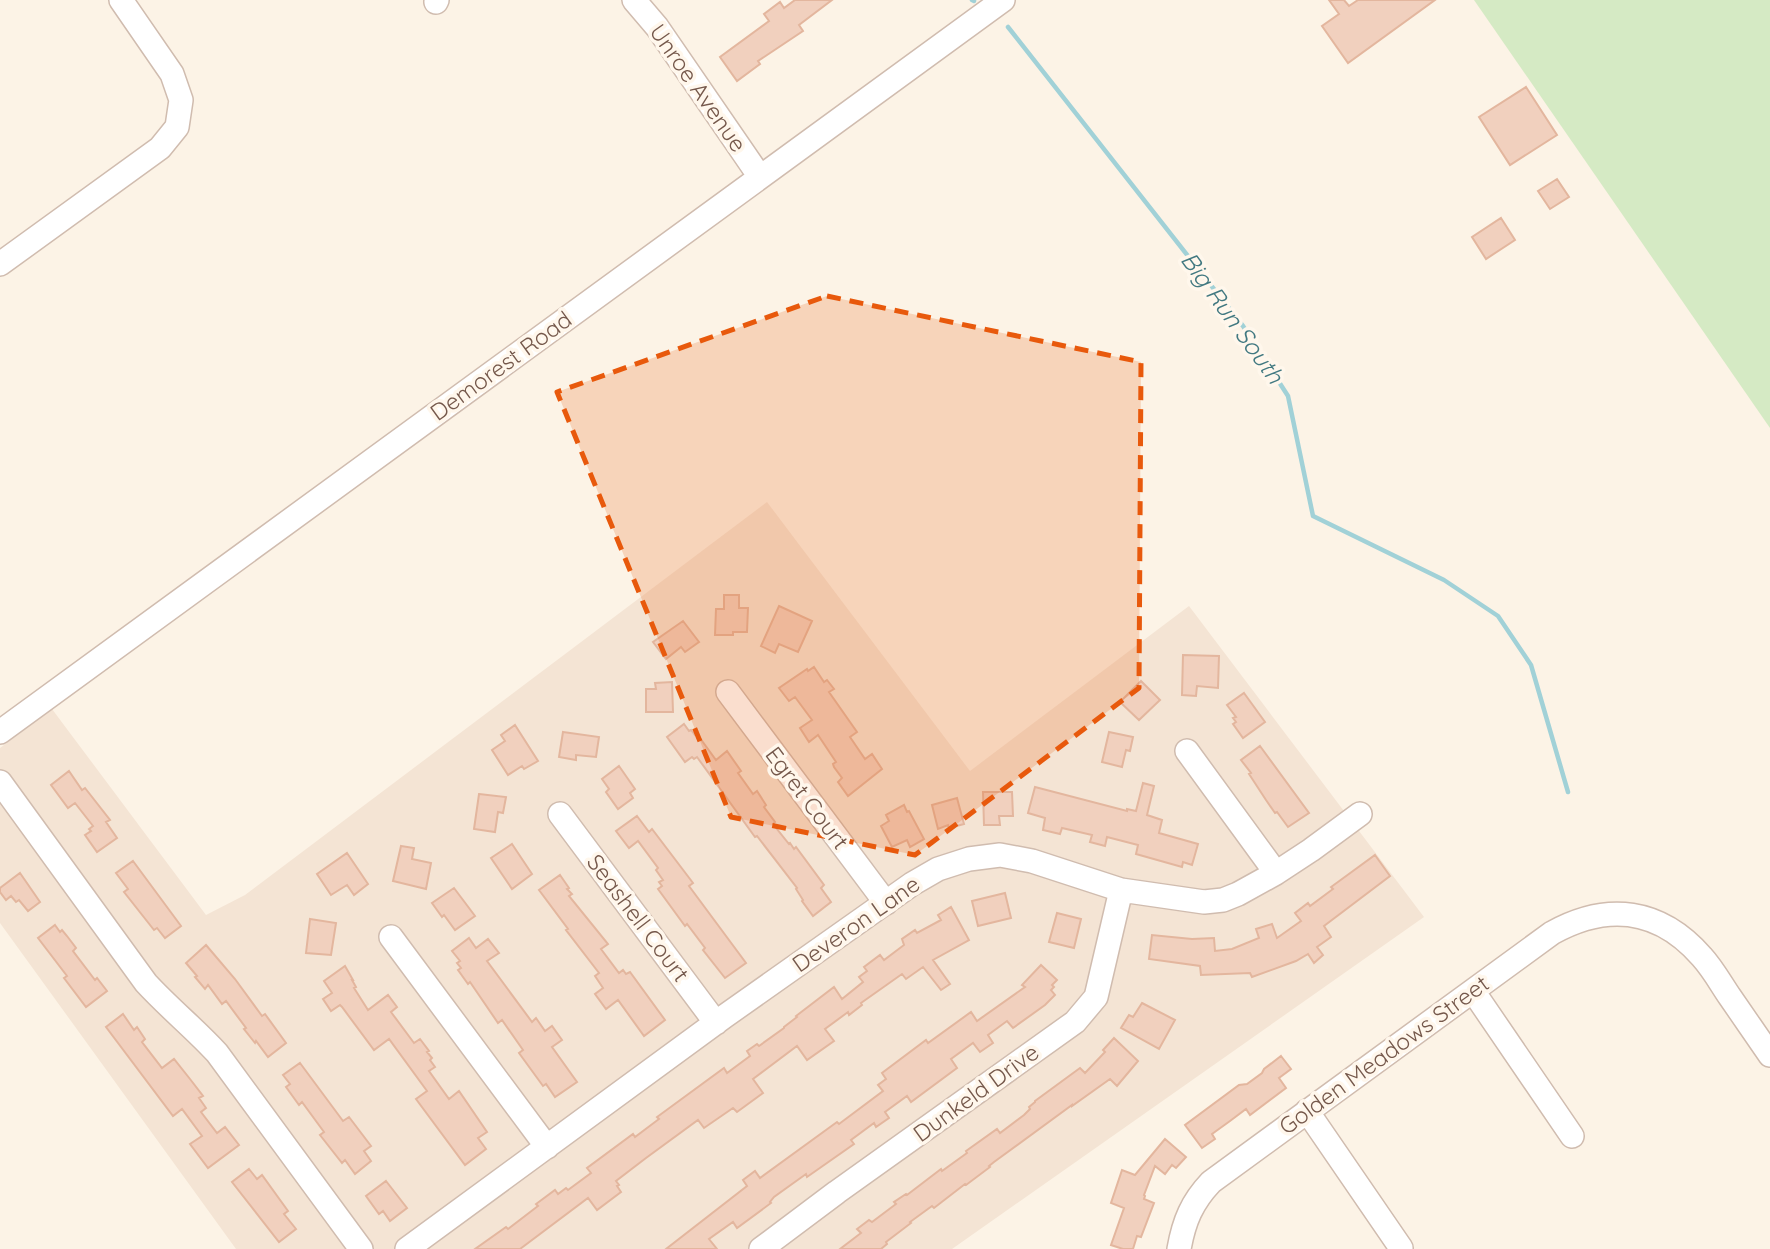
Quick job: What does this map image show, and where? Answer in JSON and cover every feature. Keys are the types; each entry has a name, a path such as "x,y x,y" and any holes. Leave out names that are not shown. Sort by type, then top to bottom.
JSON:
{"street":[{"path":"0,264 160,148 177,127 181,100 172,74 121,0"},
{"name":"Unroe Avenue","path":"634,0 657,27 760,177"},
{"name":"Demorest Road","path":"0,732 1003,0"},
{"name":"Egret Court","path":"728,692 886,903"},
{"path":"1187,751 1276,873"},
{"path":"0,782 146,983 217,1054 361,1249"},
{"name":"Seashell Court","path":"560,814 716,1023"},
{"name":"Deveron Lane","path":"407,1249 716,1023 912,884 938,869 970,859 1000,855 1032,861 1121,890 1204,902 1223,900 1276,873 1360,814"},
{"name":"Dunkeld Drive","path":"761,1249 1076,1022 1096,997 1121,890"},
{"name":"Golden Meadows Street","path":"1179,1249 1181,1235 1197,1198 1211,1182 1552,933 1570,923 1589,917 1630,914 1672,929 1704,960 1770,1055"},
{"path":"391,937 547,1147"},
{"path":"1473,991 1572,1136"},
{"path":"1307,1111 1401,1248"}],"highlighted area":[{"path":"827,296 1141,362 1139,688 915,855 731,817 557,392"}],"shaded area":[{"path":"767,502 970,771 1189,606 1424,917 952,1249 236,1249 0,923 0,748 52,709 206,915 245,895"}],"green space":[{"path":"1474,0 1770,0 1770,428"}],"building":[{"path":"795,0 832,0 799,25 803,31 758,61 760,64 737,81 720,57 769,21 764,14 780,2 784,8"},
{"path":"1329,0 1344,0 1349,6 1358,0 1435,0 1348,63 1322,26 1339,14"},
{"path":"1526,87 1557,135 1510,165 1479,117"},
{"path":"1557,179 1569,197 1550,209 1538,191"},
{"path":"1501,218 1515,240 1486,259 1472,237"},
{"path":"724,595 739,595 739,608 748,608 747,632 715,635 716,609 724,609"},
{"path":"779,606 812,621 798,652 779,644 775,653 761,646"},
{"path":"683,621 699,642 685,652 681,647 666,659 653,642"},
{"path":"1183,655 1219,656 1218,688 1197,686 1196,696 1182,695"},
{"path":"814,667 824,682 827,680 834,689 829,692 857,732 850,737 865,759 872,754 882,769 848,796 838,782 842,778 834,767 836,762 818,735 809,742 800,728 812,720 795,697 789,701 779,688"},
{"path":"1141,681 1160,700 1139,720 1120,702"},
{"path":"672,682 673,712 646,712 646,689 656,689 655,683"},
{"path":"1244,693 1265,722 1243,738 1233,724 1236,722 1233,718 1236,717 1227,705"},
{"path":"684,724 689,731 697,734 716,760 727,751 753,794 757,791 766,805 764,807 775,822 773,824 794,849 796,847 824,885 821,888 831,902 813,916 802,901 797,888 757,836 755,837 697,757 685,762 667,737"},
{"path":"515,725 538,761 524,769 522,766 508,775 492,750 505,741 501,735"},
{"path":"563,732 599,737 596,757 576,755 576,760 559,757"},
{"path":"1109,732 1133,737 1122,767 1102,762"},
{"path":"1260,746 1309,813 1288,827 1277,812 1275,813 1241,760"},
{"path":"619,766 635,789 630,793 633,798 618,809 606,792 609,789 602,779"},
{"path":"69,771 82,790 85,788 110,820 106,822 117,838 97,852 85,835 93,826 75,803 68,808 51,785"},
{"path":"1143,783 1154,786 1147,815 1162,820 1159,833 1198,844 1192,865 1183,862 1182,867 1136,854 1138,845 1107,837 1105,846 1090,842 1092,835 1062,828 1060,834 1043,830 1045,818 1028,813 1035,787 1136,811"},
{"path":"983,792 1012,792 1013,816 999,816 1000,825 984,825"},
{"path":"479,794 506,797 503,813 498,812 495,832 474,829"},
{"path":"957,798 964,824 938,829 932,805"},
{"path":"904,805 924,839 910,847 907,840 892,847 881,826 889,821 886,815"},
{"path":"637,816 649,832 652,829 693,883 689,886 746,963 725,978 687,924 685,926 658,889 662,886 659,882 663,880 656,870 658,868 638,841 629,848 616,831"},
{"path":"512,844 532,874 512,889 491,858"},
{"path":"401,846 414,848 412,859 431,863 426,889 393,881"},
{"path":"347,853 368,884 354,895 347,885 331,895 317,874"},
{"path":"1375,855 1390,876 1324,926 1331,937 1317,947 1323,955 1314,963 1308,954 1252,977 1250,973 1201,975 1200,966 1149,959 1152,935 1214,938 1215,951 1232,949 1259,938 1256,929 1272,924 1277,938 1301,921 1295,913 1308,903 1310,906"},
{"path":"133,861 181,926 165,938 157,928 154,930 124,892 128,889 116,873"},
{"path":"20,873 40,902 28,911 19,900 16,902 11,896 6,900 0,892 0,888"},
{"path":"560,875 572,894 569,896 608,944 601,949 619,973 623,970 626,974 630,972 665,1020 644,1036 618,1000 606,1009 595,994 603,988 595,976 599,973 539,890"},
{"path":"454,888 475,916 455,930 432,903"},
{"path":"1005,893 1011,918 978,926 972,901"},
{"path":"951,907 969,940 933,960 950,984 941,990 923,967 906,979 902,974 861,1003 862,1005 849,1015 848,1012 825,1029 834,1041 807,1060 797,1046 753,1079 763,1093 737,1112 733,1108 704,1128 698,1120 616,1181 621,1192 597,1210 588,1198 520,1249 475,1249 506,1227 508,1229 555,1190 558,1194 566,1188 568,1190 591,1173 587,1168 633,1134 635,1137 659,1119 657,1117 724,1068 727,1073 750,1056 747,1051 784,1028 834,987 842,999 863,982 859,977 867,971 864,967 880,955 884,960 904,945 902,939 915,930 917,933 941,920 938,915"},
{"path":"1057,913 1081,919 1074,948 1049,942"},
{"path":"310,919 336,923 331,955 306,953"},
{"path":"55,925 76,948 73,951 95,980 97,978 107,991 86,1007 64,978 67,976 38,938"},
{"path":"469,938 476,948 488,939 499,953 487,961 532,1022 536,1018 545,1031 552,1026 562,1040 552,1047 577,1082 555,1097 546,1084 543,1086 519,1053 523,1050 502,1020 498,1023 470,982 468,984 458,970 461,968 457,963 460,961 452,951"},
{"path":"206,945 286,1043 268,1057 244,1029 246,1028 226,1001 222,1004 208,985 205,989 186,963"},
{"path":"1041,965 1057,980 1051,990 1055,995 1045,1005 1013,1028 1007,1021 988,1035 993,1043 980,1052 973,1043 951,1059 957,1068 911,1102 907,1096 885,1112 889,1118 876,1127 874,1123 851,1140 854,1144 807,1177 806,1174 737,1228 733,1222 709,1239 717,1249 666,1249 747,1186 743,1180 755,1171 760,1178 883,1091 878,1085 886,1079 882,1073 926,1040 928,1043 971,1012 977,1021 1025,987 1022,985"},
{"path":"345,966 356,987 354,988 368,1010 388,995 397,1007 391,1012 414,1043 420,1039 429,1051 427,1052 432,1058 430,1060 435,1067 429,1071 449,1099 459,1091 487,1132 478,1138 486,1149 465,1165 416,1099 427,1091 389,1039 374,1050 340,1005 331,1011 323,999 332,993 324,981"},
{"path":"1142,1003 1175,1020 1159,1049 1121,1028 1129,1015 1133,1017"},
{"path":"123,1014 134,1030 137,1027 145,1039 142,1042 162,1068 174,1059 190,1079 203,1096 199,1098 206,1108 201,1112 217,1133 225,1127 239,1145 208,1168 190,1144 202,1136 182,1109 173,1116 106,1027"},
{"path":"1114,1038 1138,1061 1117,1086 1110,1079 1072,1105 966,1185 910,1222 881,1249 840,1249 861,1233 857,1229 869,1220 872,1222 896,1204 894,1202 941,1169 942,1171 997,1129 1000,1133 1024,1115 1035,1101 1080,1068 1085,1073"},
{"path":"1281,1056 1291,1069 1279,1078 1286,1088 1250,1115 1246,1109 1212,1134 1215,1139 1202,1148 1185,1125 1239,1085 1247,1084"},
{"path":"300,1063 343,1121 349,1117 371,1146 364,1151 371,1161 355,1174 345,1160 342,1163 320,1135 324,1132 302,1102 299,1105 286,1087 290,1084 283,1075"},
{"path":"1165,1139 1186,1157 1176,1168 1172,1165 1165,1174 1155,1166 1144,1195 1144,1199 1154,1203 1141,1237 1137,1236 1133,1249 1111,1245 1124,1208 1111,1203 1122,1170 1135,1175"},
{"path":"249,1169 257,1179 262,1175 288,1211 284,1214 296,1229 279,1242 232,1182"},
{"path":"386,1181 407,1208 390,1221 383,1211 379,1214 366,1196"}],"waterway":[{"name":"Big Run South","path":"1008,27 1243,326 1288,396 1313,516 1444,580 1498,616 1531,665 1568,792"}]}
